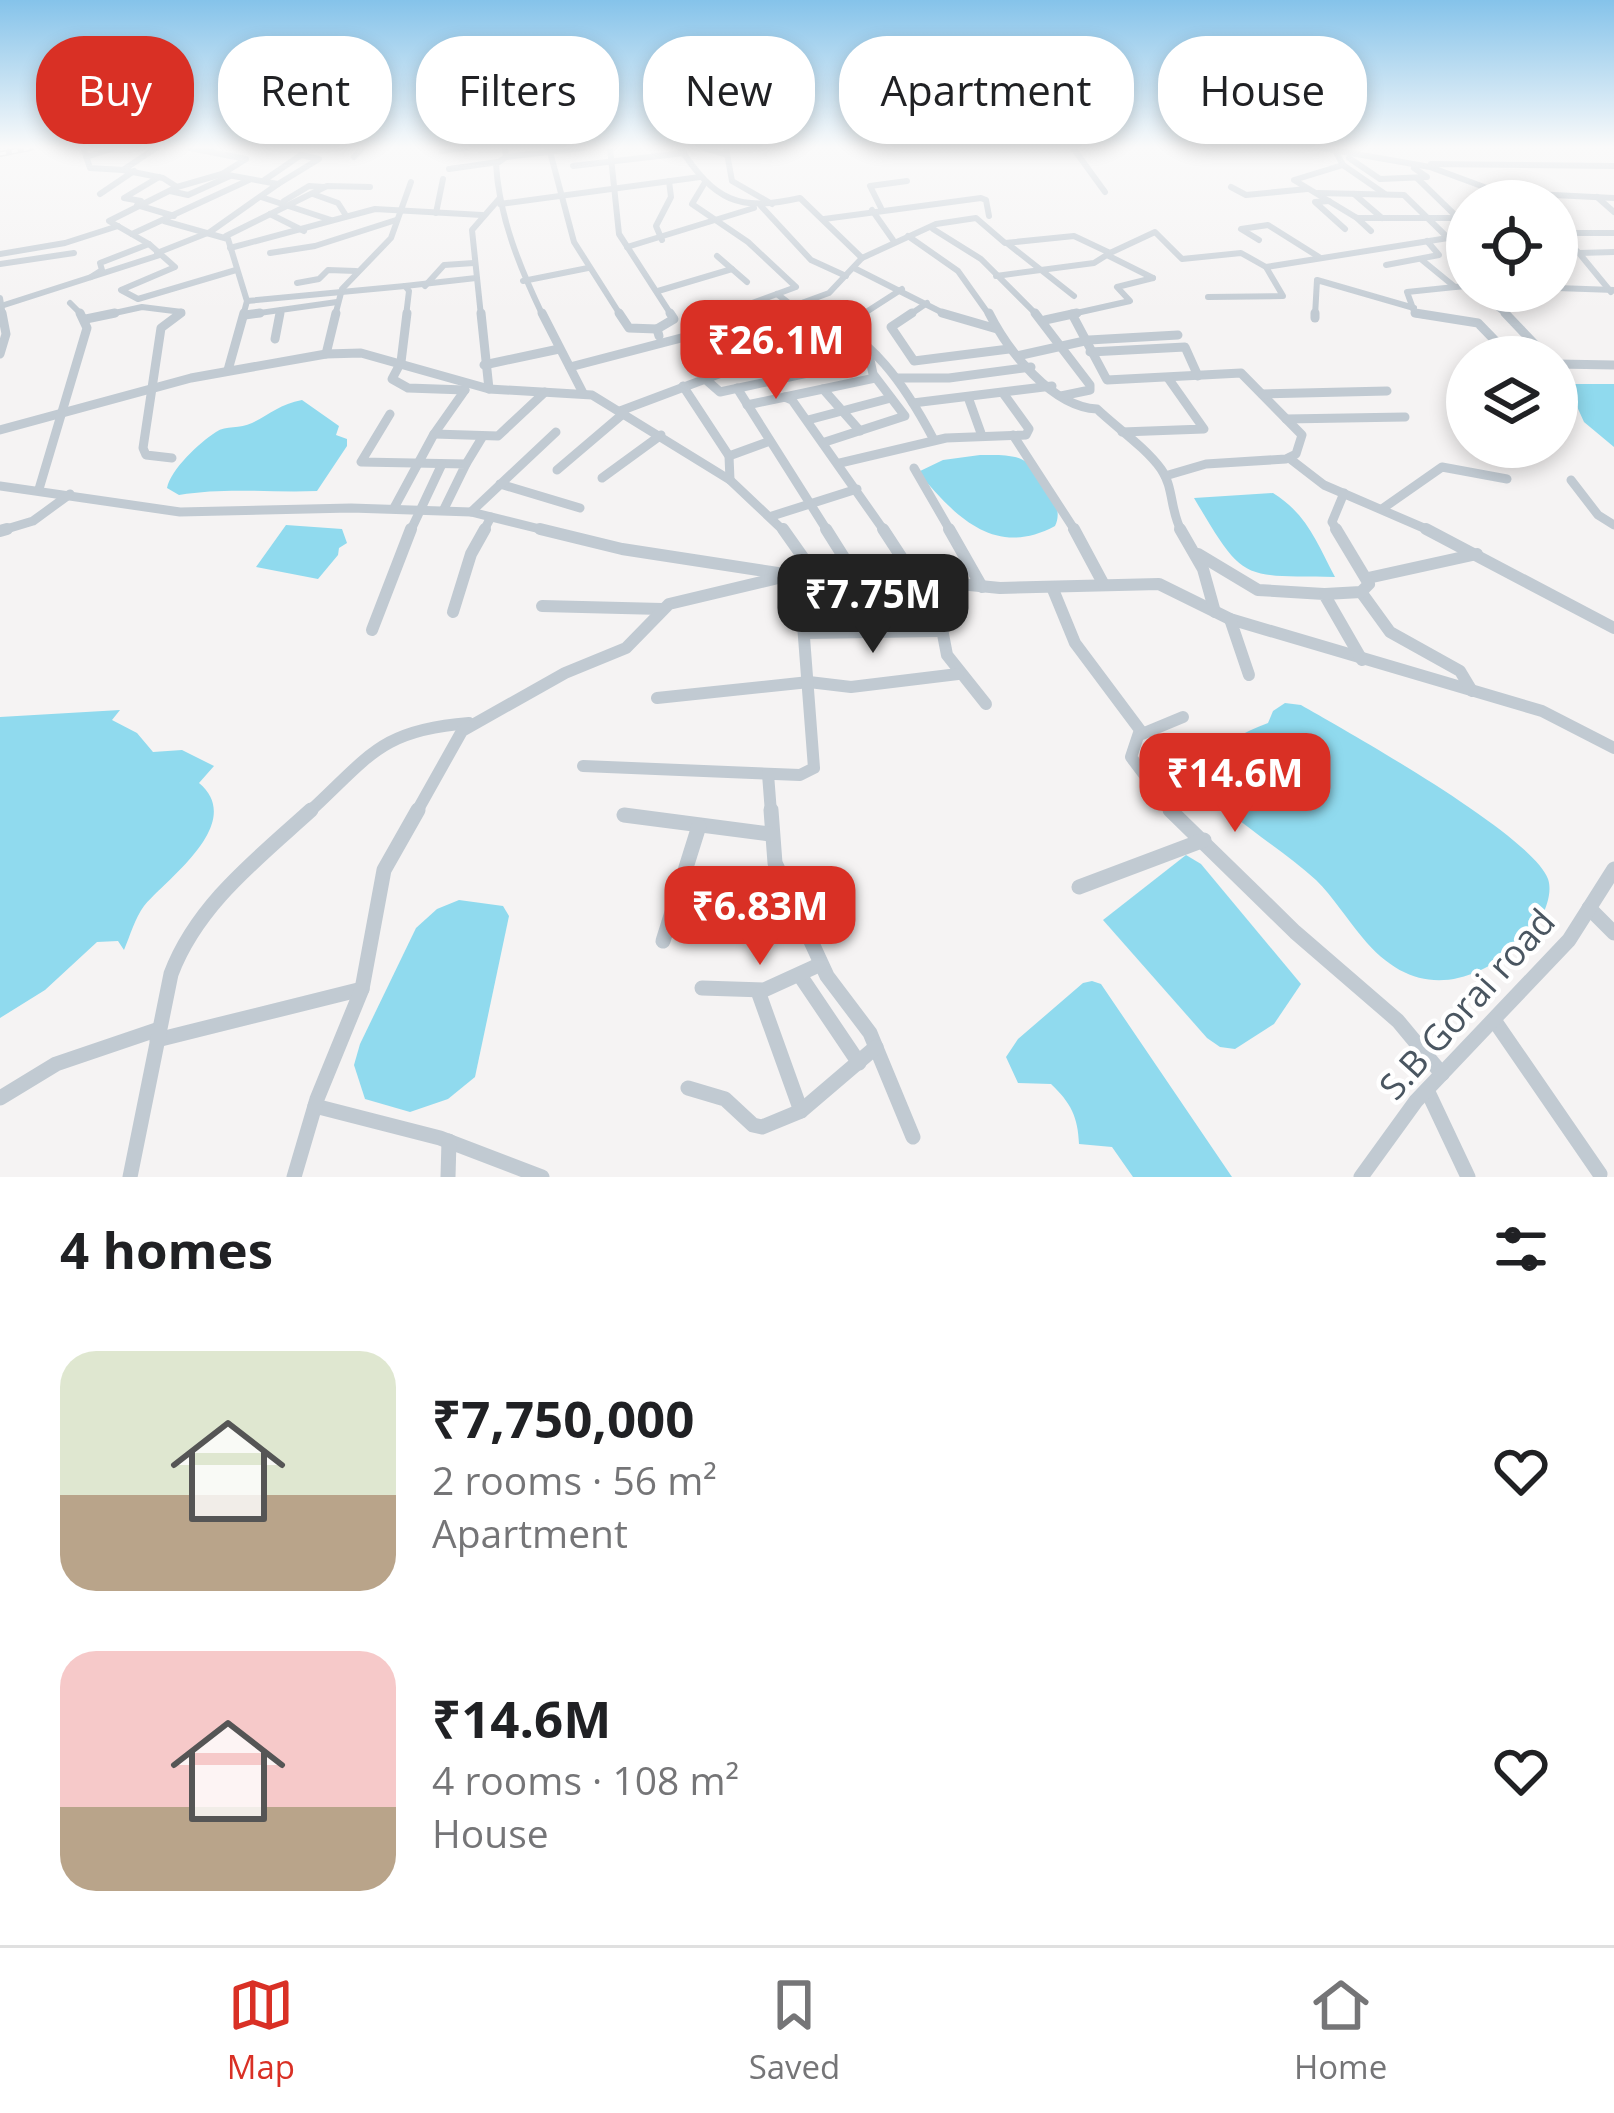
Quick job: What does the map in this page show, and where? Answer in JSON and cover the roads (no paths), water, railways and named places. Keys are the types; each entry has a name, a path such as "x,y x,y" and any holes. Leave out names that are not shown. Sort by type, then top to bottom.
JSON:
{"street":[{"path":"174,216 140,203 110,219 175,267 121,290 135,299 236,270"},
{"path":"132,234 204,203"},
{"path":"0,354 6,334 1,302 122,270 210,232 250,203"},
{"path":"164,220 226,236 288,203 332,220"},
{"path":"338,203 345,214"},
{"path":"363,211 364,203"},
{"path":"373,203 375,209"},
{"path":"326,354 342,290 383,247 403,203"},
{"path":"436,213 438,203"},
{"path":"489,389 472,230 482,214 499,203"},
{"path":"500,203 523,281 583,393"},
{"path":"563,203 574,242 629,328 658,329 674,321 617,228 617,203"},
{"path":"662,240 656,226 668,203"},
{"path":"692,203 796,286 697,323 704,334"},
{"path":"750,203 812,260 902,289 971,327 997,329"},
{"path":"627,247 776,203"},
{"path":"806,203 862,258"},
{"path":"874,203 893,240"},
{"path":"824,218 925,203"},
{"path":"949,203 958,218"},
{"path":"985,203 989,216"},
{"path":"1316,203 1346,230"},
{"path":"1335,203 1371,231"},
{"path":"1362,203 1382,218"},
{"path":"1267,267 1448,238 1414,203"},
{"path":"1578,205 1583,209"},
{"path":"230,248 304,230 345,214 375,209 398,215"},
{"path":"270,214 304,230"},
{"path":"270,253 326,244 398,215 482,214"},
{"path":"570,367 794,310 829,293 862,258 893,240 958,218 981,219 1074,296"},
{"path":"1357,218 1446,218"},
{"path":"1393,218 1414,242"},
{"path":"1258,241 1240,229 1268,225 1319,256"},
{"path":"0,254 53,246 118,226"},
{"path":"933,229 967,248 1045,320 1091,388 1061,396"},
{"path":"996,275 1094,262 1155,232 1182,259 1241,253 1267,267 1285,295 1208,297"},
{"path":"1578,232 1614,233"},
{"path":"226,236 247,301 228,370"},
{"path":"908,236 958,271 1013,352 1075,408 1096,409 1165,476 1170,511 1195,553 1215,611"},
{"path":"1005,243 1074,236 1133,264 1152,280 1117,287 1130,301 1045,320"},
{"path":"1386,266 1440,254 1427,241"},
{"path":"91,277 102,270 100,263 149,244"},
{"path":"1580,253 1614,251"},
{"path":"0,264 74,253"},
{"path":"1580,253 1613,292"},
{"path":"717,256 746,282"},
{"path":"1422,260 1446,280"},
{"path":"424,286 444,265 474,263"},
{"path":"296,266 298,295"},
{"path":"523,281 588,268"},
{"path":"658,292 732,269"},
{"path":"122,270 136,282"},
{"path":"297,283 322,278 328,270 356,272"},
{"path":"247,301 476,278"},
{"path":"1316,318 1317,280 1414,311 1478,323 1490,336"},
{"path":"699,281 708,293"},
{"path":"405,286 410,291 401,362 392,379 400,386 583,393 730,480 772,516 801,572 814,768 800,775 583,766"},
{"path":"1415,330 1407,292 1446,288"},
{"path":"841,328 902,289"},
{"path":"1578,290 1613,292"},
{"path":"777,294 794,310 821,316 841,328 873,354 898,379 934,440"},
{"path":"245,315 337,302"},
{"path":"39,489 87,328 86,319 70,303"},
{"path":"927,303 891,327 914,361 1084,340 1178,335"},
{"path":"86,319 142,307 182,312 161,328 144,452 172,458"},
{"path":"275,339 281,310"},
{"path":"1504,312 1530,336"},
{"path":"1072,314 1109,381 1241,373 1302,438 1289,458"},
{"path":"658,329 664,344"},
{"path":"556,470 622,412 704,378 839,346"},
{"path":"1090,352 1185,347 1198,376"},
{"path":"484,365 560,349"},
{"path":"0,430 152,386 326,354 361,353 401,362 468,386"},
{"path":"825,442 903,418 875,378 873,354"},
{"path":"704,378 714,391 737,388 845,365 873,354"},
{"path":"933,362 950,398"},
{"path":"1578,364 1614,364"},
{"path":"898,379 941,379 1031,367"},
{"path":"747,405 875,378"},
{"path":"1122,432 1204,429 1168,378"},
{"path":"394,508 434,434 468,386"},
{"path":"683,386 729,456 730,480"},
{"path":"914,403 1052,386"},
{"path":"737,388 855,575"},
{"path":"823,389 860,431"},
{"path":"434,434 503,434 546,391"},
{"path":"1262,394 1387,391"},
{"path":"839,463 934,440 1030,431 1003,393"},
{"path":"785,397 825,442 916,581"},
{"path":"968,397 982,436"},
{"path":"808,420 891,398"},
{"path":"390,414 361,462 466,464"},
{"path":"1286,419 1405,417"},
{"path":"470,512 556,432"},
{"path":"602,478 661,435"},
{"path":"1013,435 1060,503 1104,585"},
{"path":"444,509 483,436"},
{"path":"729,456 770,441"},
{"path":"1165,476 1206,464 1289,458 1344,493 1477,554 1614,628"},
{"path":"372,630 419,509 442,464"},
{"path":"1382,508 1442,467 1507,479"},
{"path":"914,468 982,587"},
{"path":"1570,480 1598,515 1614,525"},
{"path":"500,484 580,508"},
{"path":"0,486 180,512 444,509 622,550 801,572 982,587 1159,584 1230,619 1542,711 1614,748"},
{"path":"772,516 857,489"},
{"path":"1195,553 1258,590 1360,592 1369,584 1368,578 1332,522 1344,493"},
{"path":"0,531 25,526 70,494"},
{"path":"453,612 471,554 491,517"},
{"path":"1368,578 1477,554"},
{"path":"542,606 662,609 801,572"},
{"path":"933,582 940,631 958,674 986,704"},
{"path":"1052,586 1075,643 1142,734"},
{"path":"1360,592 1390,632 1460,671 1472,691"},
{"path":"1324,594 1362,660"},
{"path":"130,1177 158,1035 183,942 206,910 389,739 419,728 470,722 626,648 662,609"},
{"path":"1230,619 1249,675"},
{"path":"804,633 940,631"},
{"path":"657,698 808,682 851,688 958,674"},
{"path":"1183,717 1142,734 1131,747 1134,765 1168,808 1295,932 1398,1021 1442,1074"},
{"path":"294,1177 315,1106 362,989 384,870 452,744 470,722"},
{"path":"768,774 775,863 789,885 821,964 876,1047 913,1137"},
{"path":"624,815 770,834"},
{"path":"663,940 699,826"},
{"path":"1079,887 1204,840"},
{"name":"S.B Gorai road","path":"1361,1177 1426,1090 1569,940 1614,869"},
{"path":"682,886 732,896 765,917 799,915"},
{"path":"1589,908 1614,933"},
{"path":"702,988 759,994 821,964"},
{"path":"801,977 860,1063"},
{"path":"0,1098 26,1077 73,1053 362,989"},
{"path":"759,994 801,1111"},
{"path":"1495,1020 1600,1174"},
{"path":"688,1088 725,1099 758,1127 801,1111 876,1047"},
{"path":"1426,1090 1468,1177"},
{"path":"315,1106 449,1141 542,1177"},
{"path":"448,1177 449,1141"}],"water":[{"path":"1578,384 1614,384 1614,447 1584,422 1578,409"},
{"path":"302,400 339,426 336,435 347,439 317,491 179,495 167,488 187,457 216,432 247,425"},
{"path":"1017,457 1029,464 1050,489 1057,508 1055,526 1013,538 994,535 961,517 918,472 943,460"},
{"path":"1273,493 1303,520 1335,577 1280,576 1248,569 1224,546 1194,498"},
{"path":"286,525 342,529 347,543 318,579 256,567"},
{"path":"1285,703 1301,705 1436,785 1534,860 1548,879 1549,896 1527,939 1500,959 1459,978 1419,978 1400,970 1362,937 1316,880 1210,794 1197,779 1210,759 1236,738 1268,723 1273,711"},
{"path":"120,710 112,720 137,733 153,752 182,750 214,766 199,783 211,799 214,815 208,833 144,906 124,950 118,941 97,942 45,990 0,1018 0,717"},
{"path":"1186,855 1201,864 1301,984 1274,1024 1235,1049 1220,1047 1207,1038 1103,920"},
{"path":"459,900 503,906 509,916 475,1077 448,1099 410,1112 365,1099 354,1065 360,1044 416,928 437,909"},
{"path":"1083,983 1101,984 1232,1177 1133,1177 1112,1147 1079,1144 1072,1111 1051,1084 1018,1083 1006,1057 1018,1039"}]}
